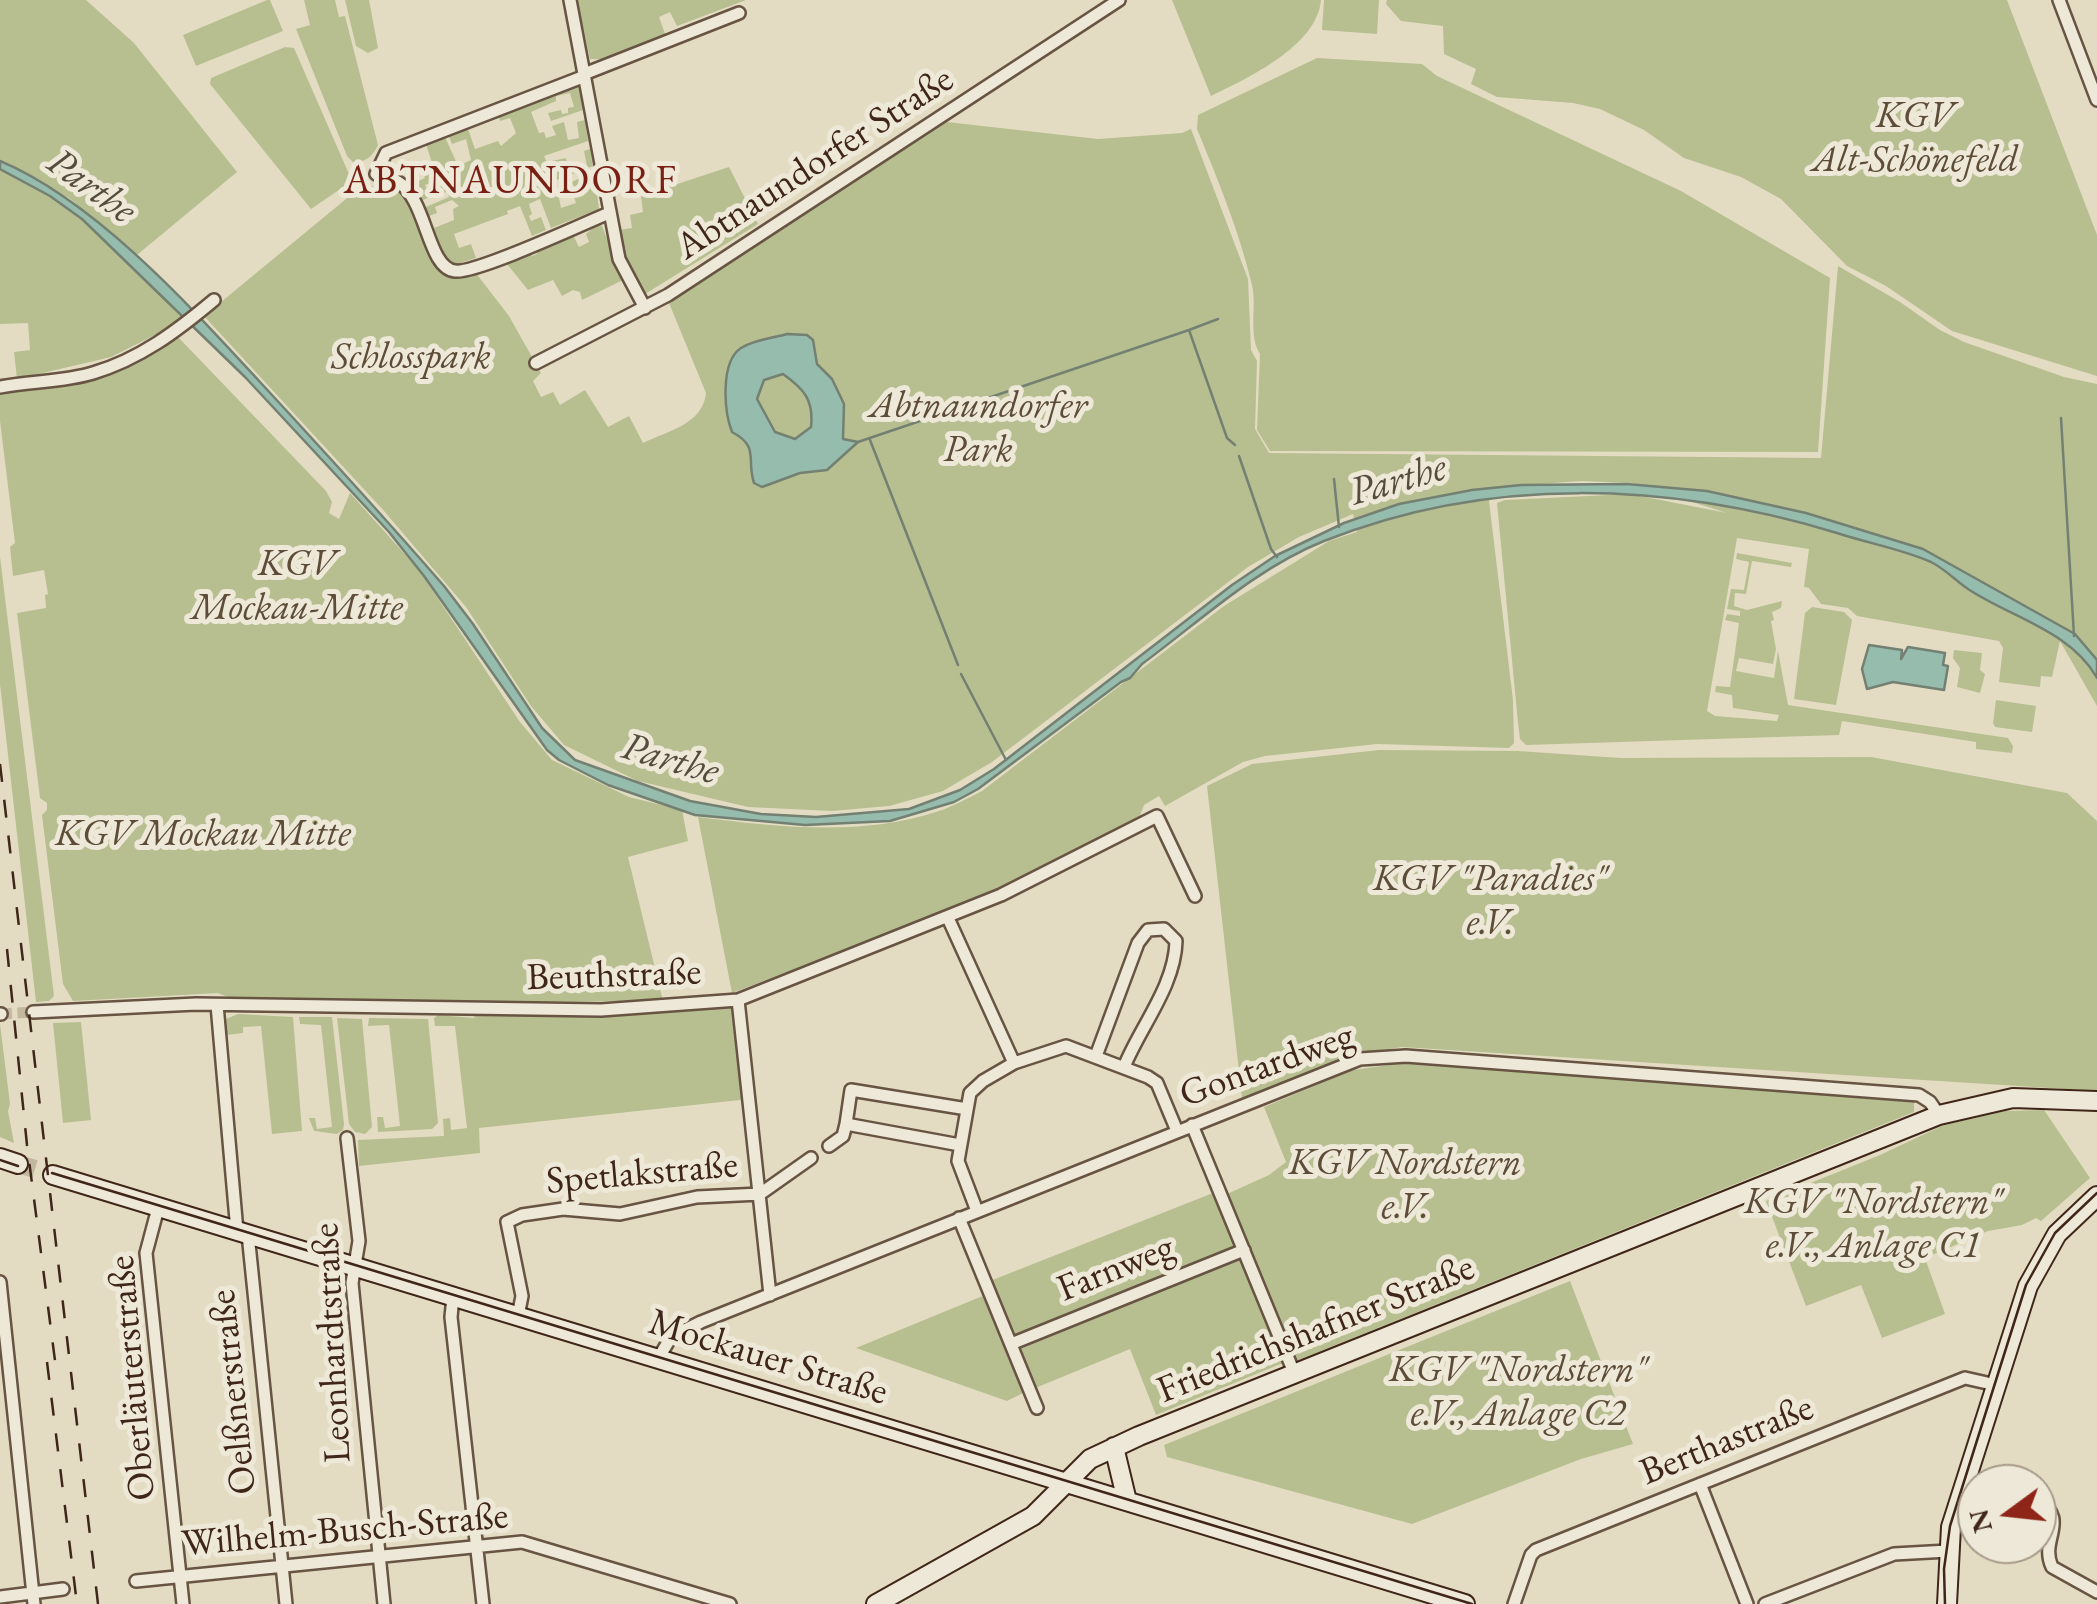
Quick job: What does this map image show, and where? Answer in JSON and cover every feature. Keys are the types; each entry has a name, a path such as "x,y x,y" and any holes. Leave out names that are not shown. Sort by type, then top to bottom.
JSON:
{"main road":[{"name":"Friedrichshafner Straße","path":"876,1604 1033,1516 1090,1459 1114,1447 1939,1115 2013,1098 2097,1101"},
{"name":"Mockauer Straße","path":"30,1168 1465,1604"},
{"path":"1971,1464 2037,1266 2057,1234 2097,1196"},
{"path":"1114,1447 1127,1501"},
{"path":"1947,1604 1948,1551 1957,1514"}],"street":[{"path":"570,0 619,258 645,308"},
{"name":"Abtnaundorfer Straße","path":"536,363 645,308 1119,0"},
{"path":"2060,0 2097,100"},
{"path":"609,213 484,264 463,271 450,270 438,261 417,202 398,182 376,174 386,153 738,13"},
{"path":"0,387 90,374 145,351 214,300"},
{"name":"Beuthstraße","path":"33,1012 217,1005 602,1010 738,1000 948,918 1050,872 1157,816 1188,890"},
{"path":"948,918 1014,1064"},
{"path":"1096,1056 1138,942 1148,930 1164,930 1176,941 1174,956 1152,1015 1134,1040 1124,1067"},
{"path":"738,1000 770,1294"},
{"name":"Oelßnerstraße","path":"217,1005 286,1604"},
{"path":"976,1211 958,1161 970,1093 1014,1064 1066,1046 1124,1067 1157,1083 1177,1131"},
{"name":"Gontardweg","path":"658,1359 678,1332 1360,1059 1406,1056 1919,1095 1939,1115"},
{"path":"828,1146 844,1136 851,1090 967,1109"},
{"path":"846,1124 960,1145"},
{"path":"1192,1124 1295,1375"},
{"name":"Leonhardtstraße","path":"347,1138 359,1241 352,1283 384,1604"},
{"path":"760,1194 811,1158"},
{"name":"Spetlakstraße","path":"518,1316 522,1296 507,1222 522,1215 562,1209 620,1214 697,1197 760,1194"},
{"name":"Oberläuterstraße","path":"158,1208 146,1253 183,1604"},
{"path":"959,1218 1037,1408"},
{"name":"Farnweg","path":"1011,1344 1244,1250"},
{"path":"0,1282 33,1598"},
{"path":"454,1297 451,1316 483,1604"},
{"name":"Berthastraße","path":"1514,1604 1536,1550 1965,1378 1996,1386"},
{"path":"1700,1484 1747,1604"},
{"name":"Wilhelm-Busch-Straße","path":"136,1581 522,1542 730,1604"},
{"path":"1766,1604 1894,1554 1948,1551"},
{"path":"2051,1564 2097,1592"},
{"path":"0,1596 33,1598 63,1589"}],"green space":[{"path":"0,0 86,0 134,43 237,172 137,255 69,198 0,160"},
{"path":"267,0 283,31 196,66 183,35"},
{"path":"304,0 335,0 339,17 345,16 378,145 362,161 354,163 347,156 296,29 310,25"},
{"path":"345,0 369,0 378,48 368,53 356,46"},
{"path":"577,0 746,0 677,26 670,12 659,17 665,34 604,59 590,59"},
{"path":"1172,0 1321,0 1317,17 1294,46 1261,70 1211,96"},
{"path":"1324,0 1379,0 1377,34 1322,30"},
{"name":"KGV Alt-Schönefeld","path":"1387,0 2007,0 2097,235 2097,376 1952,331 1886,286 1847,266 1781,199 1741,177 1684,158 1644,130 1600,109 1497,97 1471,84 1476,69 1444,54 1443,26 1401,21 1386,4"},
{"path":"285,47 294,48 352,181 311,209 210,84 211,78"},
{"path":"1317,58 1422,64 1437,76 1681,191 1830,278 1818,452 1270,451 1257,430 1260,354 1254,338 1252,285 1197,129 1198,115"},
{"path":"578,86 583,110 551,121 548,113 568,113 568,108 574,107 570,93 556,96 556,101 531,112 539,133 544,132 546,138 556,135 552,126 564,122 568,140 579,138 577,122 585,120 588,141 544,156 547,162 566,158 565,171 587,166 584,151 590,149 593,166 549,183 551,190 557,188 561,208 576,203 572,182 594,171 599,209 551,228 540,199 529,204 529,216 531,221 541,217 546,230 532,236 520,206 454,234 459,248 471,244 476,258 453,265 445,260 434,228 454,220 453,209 459,206 452,200 435,207 437,213 429,216 426,207 449,197 438,180 425,185 430,197 423,200 416,182 425,178 421,167 432,163 426,144 445,137 458,166 471,160 466,139 452,144 449,136 468,129 475,149 498,141 501,146 516,133 510,118 500,121 499,117"},
{"path":"947,122 1098,139 1182,133 1191,129 1248,279 1251,350 1257,361 1255,429 1269,453 1821,458 1838,266 1964,342 2064,377 2097,384 2097,706 2060,641 2052,677 2041,676 2040,687 1999,682 2003,648 1999,641 1857,616 1848,608 1821,604 1804,587 1809,549 1737,538 1707,711 1715,716 1777,721 1779,715 1733,708 1732,695 1715,692 1716,686 1730,687 1739,623 1725,620 1727,614 1740,616 1740,611 1727,609 1731,589 1744,590 1749,562 1736,559 1737,553 1792,563 1791,567 1752,561 1746,594 1735,593 1734,606 1747,610 1782,601 1781,608 1772,612 1776,649 1773,664 1739,658 1736,671 1774,678 1778,651 1788,705 2008,738 2012,753 1976,749 1976,742 1842,721 1839,735 1526,745 1520,739 1518,723 1497,503 1630,494 1727,513 1632,483 1581,481 1499,487 1489,501 1513,700 1514,743 1509,748 1377,744 1265,756 1243,762 1165,806 1159,796 1144,805 1138,821 999,891 732,993 698,817 788,826 849,827 909,819 956,804 982,791 1224,606 1329,541 1357,532 1353,514 1299,537 1248,567 992,762 943,791 889,806 832,811 748,807 638,781 564,745 531,706 466,607 384,511 204,316 363,185 393,188 411,204 433,264 442,273 456,276 475,272 509,316 541,373 533,381 541,397 553,392 560,405 585,390 608,427 629,416 643,443 691,419 706,393 669,303"},
{"path":"729,167 758,224 645,294 625,258 619,230 632,228 630,215 643,212 641,196"},
{"path":"0,170 66,204 187,319 111,357 17,379 14,352 30,350 28,323 0,324"},
{"path":"598,224 623,280 582,300 580,292 573,290 562,296 553,280 528,290 507,264 529,251 532,256 573,235 579,247 589,242 586,234"},
{"path":"178,337 326,491 332,502 329,513 339,519 350,493 419,570 520,722 552,760 629,797 682,810 688,841 628,857 663,1001 276,1002 218,993 73,1001 63,984 42,815 47,803 40,798 17,613 46,608 48,594 44,570 13,576 10,547 15,543 0,393 150,353"},
{"path":"0,557 54,996 49,1001 36,1002 0,684"},
{"path":"1812,607 1844,612 1852,620 1836,705 1794,699 1805,613"},
{"path":"1954,650 1982,653 1980,670 1985,674 1980,693 1957,687 1960,668 1953,658"},
{"path":"1996,700 2036,706 2032,732 1995,727"},
{"name":"KGV \"Paradies\" e.V.","path":"1379,750 1518,751 1621,758 1871,757 2067,793 2097,821 2097,1091 1402,1047 1356,1054 1242,1098 1207,786 1252,764"},
{"path":"733,1008 743,1099 479,1128 480,1153 359,1166 358,1140 444,1136 443,1119 450,1118 451,1130 467,1128 455,1026 435,1026 434,1018 438,1015 603,1016"},
{"path":"238,1014 293,1017 302,1131 272,1134 261,1026 243,1027 243,1033 226,1035 226,1019"},
{"path":"299,1017 332,1017 344,1124 337,1134 314,1131 309,1118 315,1118 317,1129 332,1127 321,1025 300,1024"},
{"path":"337,1018 362,1019 372,1127 365,1134 355,1132 349,1124"},
{"path":"369,1018 428,1019 438,1123 432,1129 378,1132 377,1117 383,1117 385,1128 400,1126 389,1025 368,1026"},
{"path":"81,1022 91,1120 63,1123 53,1023"},
{"path":"0,1024 8,1111 14,1143 0,1137"},
{"name":"KGV Nordstern e.V.","path":"1404,1063 1914,1102 1914,1112 1296,1361 1227,1194 1269,1175 1286,1162 1264,1107 1353,1070"},
{"name":"KGV \"Nordstern\" e.V., Anlage C1","path":"2044,1110 2090,1178 2041,1221 2036,1218 2022,1225 1988,1231 1925,1258 1945,1314 1882,1338 1861,1285 1806,1306 1766,1201 1944,1125 2005,1111"},
{"name":"KGV Nordstern e.V.","path":"1213,1193 1235,1247 1013,1339 990,1281"},
{"name":"KGV Nordstern e.V.","path":"1240,1259 1283,1363 1156,1415 1130,1349 1033,1389 1018,1350"},
{"name":"KGV \"Nordstern\" e.V., Anlage C2","path":"1570,1281 1633,1444 1581,1459 1412,1524 1167,1457 1164,1445"},
{"path":"985,1295 1025,1392 1007,1401 856,1348"}],"shaded area":[{"path":"0,161 36,179 105,228 203,321 444,586 542,728 575,760 690,801 761,814 816,817 909,809 960,790 994,769 1275,556 1344,523 1399,504 1521,485 1627,484 1707,491 1806,513 1923,549 2075,634 2097,660 2097,678 2072,648 2056,637 1968,589 1936,565 1908,553 1709,503 1579,493 1515,496 1450,505 1387,520 1299,552 1229,597 1142,664 1130,678 978,789 954,802 890,821 805,825 695,815 608,785 547,750 389,532 245,377 82,219 0,169"},
{"path":"787,334 807,335 813,340 817,364 832,379 844,404 843,439 858,442 827,470 800,473 762,487 754,483 749,448 732,432 727,412 727,375 741,348","holes":["783,374 802,390 811,409 811,427 795,439 775,432 757,399 764,380"]},
{"path":"1869,645 1902,650 1901,659 1908,647 1945,653 1943,665 1948,666 1944,690 1893,682 1867,689 1862,669"}],"waterway":[{"path":"1189,330 1218,319"},
{"path":"858,442 1189,330 1227,438 1235,445"},
{"path":"2061,418 2074,636"},
{"path":"870,440 958,665"},
{"path":"1239,456 1277,557"},
{"name":"Parthe","path":"1334,479 1339,527"},
{"path":"961,674 1006,760"}],"tunnel":[{"path":"1,1014 33,1012"},
{"path":"18,1164 35,1169"}],"tram line":[{"path":"0,1160 18,1166"},
{"path":"52,1173 1472,1604"},
{"path":"1945,1604 1944,1569 1950,1526 2026,1285 2055,1233 2097,1193"}],"railway":[{"path":"0,764 98,1604"},
{"path":"7,949 57,1376"},
{"path":"47,1362 77,1604"}],"district":[{"name":"ABTNAUNDORF","path":"511,182"}],"park label":[{"name":"Schlosspark","path":"411,358"},
{"name":"Abtnaundorfer Park","path":"978,429"},
{"name":"KGV Mockau-Mitte","path":"297,587"},
{"name":"KGV Mockau Mitte","path":"203,835"}]}
